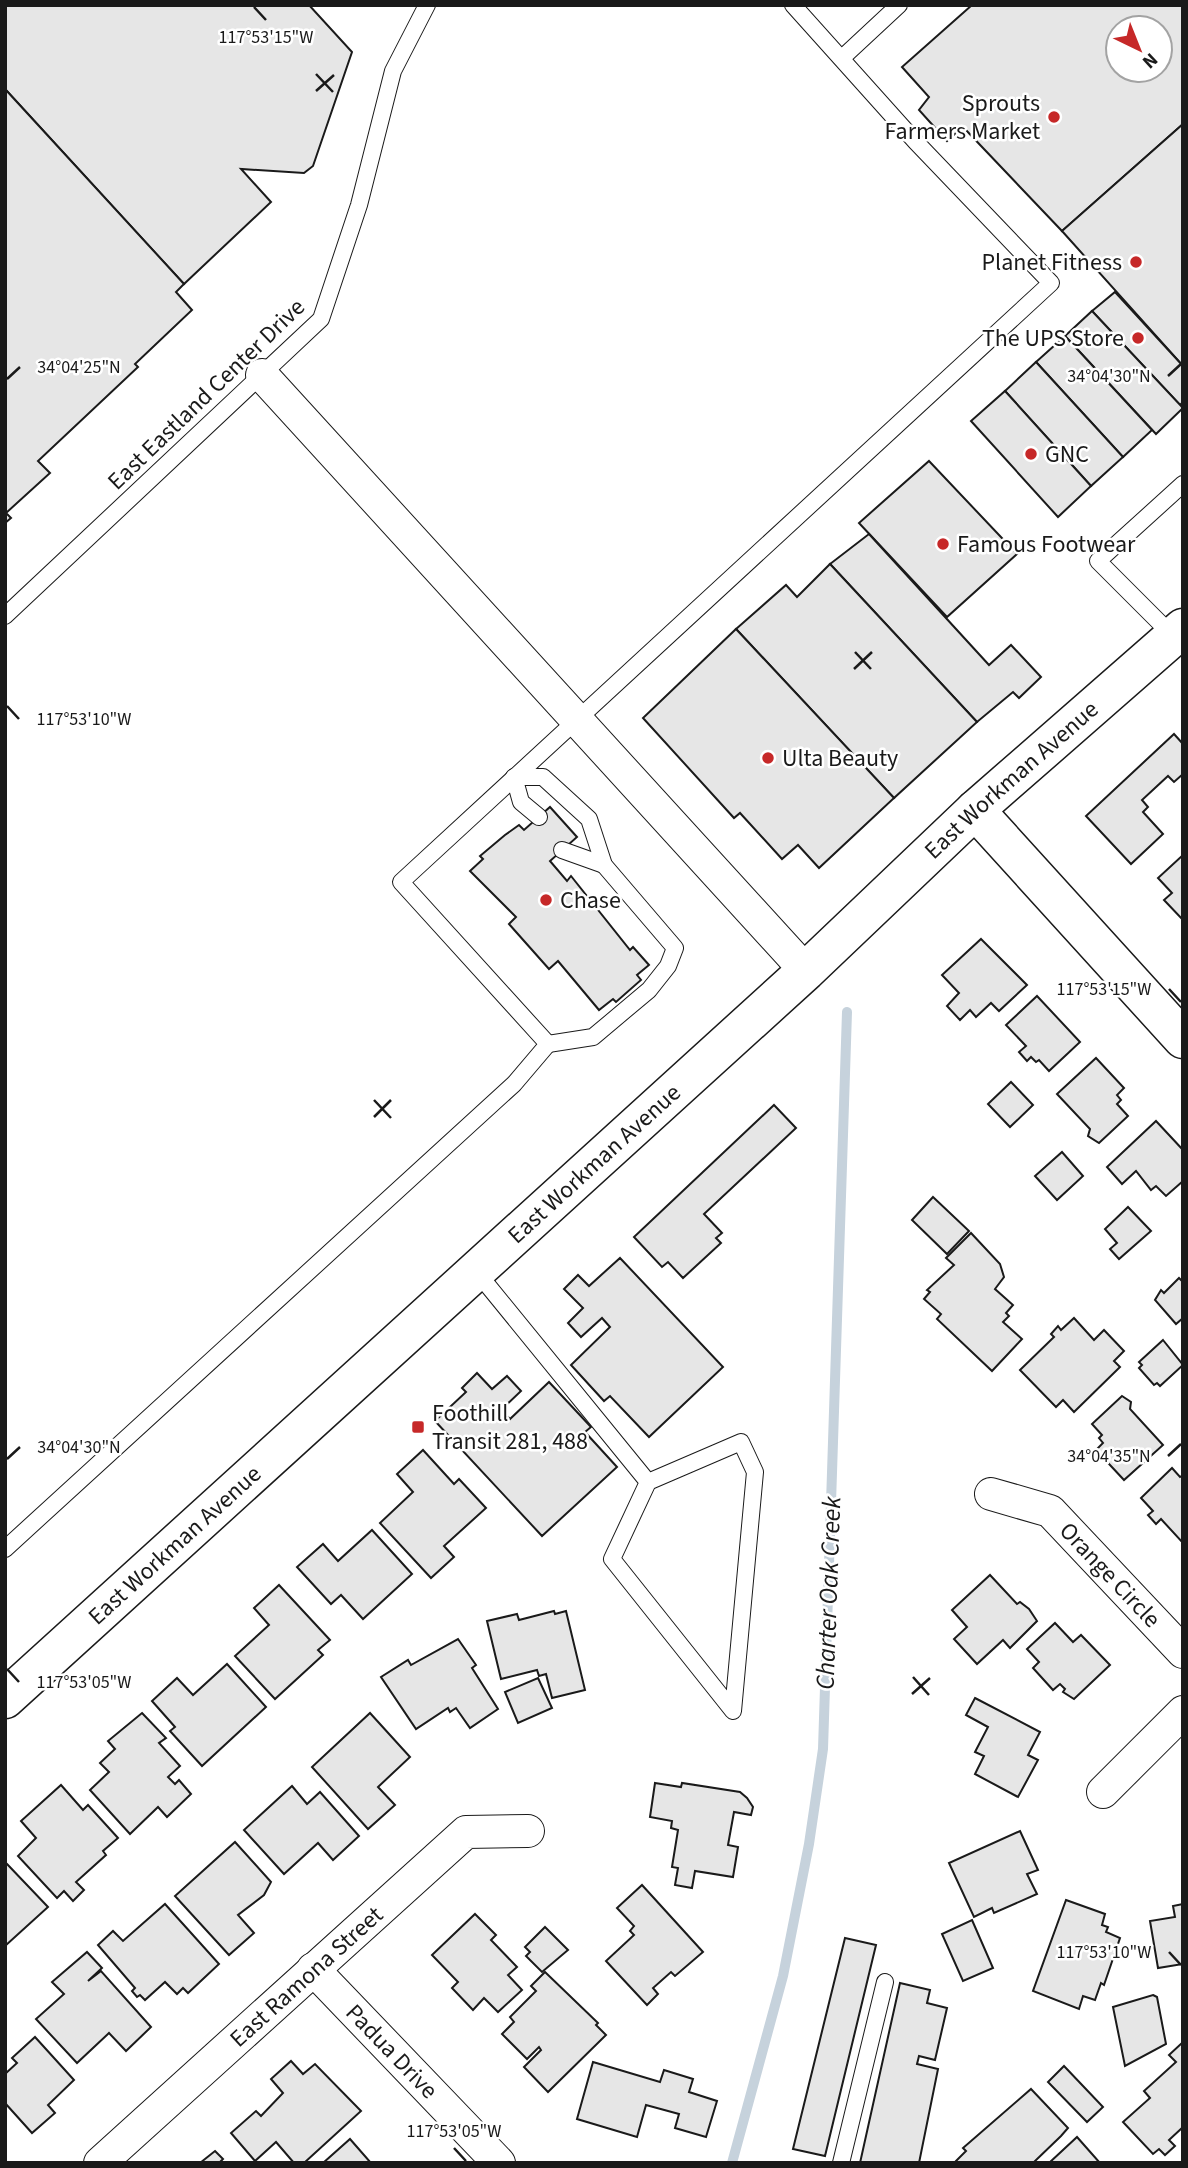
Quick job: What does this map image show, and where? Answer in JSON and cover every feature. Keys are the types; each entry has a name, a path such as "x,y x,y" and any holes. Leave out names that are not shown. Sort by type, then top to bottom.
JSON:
{"street":[{"path":"262,375 806,971"},
{"name":"East Workman Avenue","path":"5,1699 806,971 975,810 1178,632"},
{"path":"975,810 1183,1039"},
{"name":"Orange Circle","path":"991,1494 1049,1511 1183,1652"},
{"path":"1102,1792 1183,1712"},
{"name":"East Ramona Street","path":"100,2163 466,1832 528,1831"},
{"name":"Padua Drive","path":"313,1969 499,2163"}],"lane":[{"path":"548,1044 401,882 1051,283 915,141 793,5"},
{"path":"842,58 899,5"},
{"name":"East Eastland Center Drive","path":"5,616 321,319 359,205 393,71 425,6"},
{"path":"1178,632 1098,561 1183,484"},
{"path":"514,777 521,802 539,817"},
{"path":"5,1549 514,1084 548,1044 593,1037 649,990 668,966 675,948 604,865 589,819 543,778 514,777"},
{"path":"562,850 604,865"},
{"path":"476,1271 648,1482"},
{"path":"741,1442 755,1472 733,1711 611,1559 648,1482 741,1442"},
{"path":"841,2163 885,1982"}],"building":[{"path":"5,5 309,5 352,52 313,166 304,173 241,169 271,202 184,284 5,89"},
{"name":"Sprouts Farmers Market","path":"972,5 1183,5 1183,124 1062,231 963,127 947,141 919,110 929,97 902,67"},
{"path":"5,89 184,284 176,292 192,310 135,364 138,367 38,461 50,473 6,513 11,518 5,523"},
{"name":"Planet Fitness","path":"1183,124 1183,366 1062,231"},
{"name":"The UPS Store","path":"1115,292 1183,366 1183,402 1180,405 1092,311"},
{"path":"1092,311 1183,408 1156,434 1065,336"},
{"path":"1065,336 1152,430 1123,457 1036,362"},
{"path":"1036,362 1123,457 1091,486 1005,391"},
{"name":"GNC","path":"1005,391 1091,486 1058,517 971,421"},
{"name":"Famous Footwear","path":"929,461 1017,554 947,617 859,523"},
{"path":"869,534 989,665 1011,645 1041,677 1019,698 1013,692 977,722 830,564"},
{"path":"830,564 977,722 894,798 736,629 786,585 797,597"},
{"name":"Ulta Beauty","path":"736,629 894,798 819,868 798,845 782,859 740,813 734,818 643,718"},
{"path":"1174,734 1183,744 1183,774 1174,782 1168,776 1142,800 1148,807 1143,812 1163,834 1131,864 1086,816"},
{"name":"Chase","path":"550,807 577,837 550,861 567,881 571,876 630,950 633,947 649,965 637,975 641,980 616,1002 613,999 599,1010 558,961 549,969 509,924 516,917 470,871 483,859 480,856 505,835 519,825 524,830"},
{"path":"1183,855 1183,920 1164,900 1172,893 1158,878"},
{"path":"981,939 1027,985 999,1011 991,1003 976,1017 970,1010 960,1020 947,1006 959,993 942,975"},
{"path":"1037,996 1080,1042 1049,1071 1039,1060 1036,1062 1031,1057 1027,1061 1019,1052 1026,1046 1006,1025"},
{"path":"1096,1058 1124,1088 1117,1095 1121,1100 1117,1104 1128,1116 1099,1143 1088,1136 1090,1129 1057,1094"},
{"path":"1011,1082 1033,1105 1010,1127 988,1104"},
{"path":"774,1105 796,1128 704,1214 722,1233 716,1238 721,1243 683,1278 668,1262 662,1267 634,1237"},
{"path":"1156,1121 1183,1150 1183,1181 1166,1196 1156,1186 1151,1190 1136,1171 1122,1184 1107,1167"},
{"path":"1062,1152 1083,1176 1057,1200 1035,1176"},
{"path":"933,1197 969,1231 947,1254 912,1220"},
{"path":"1128,1207 1151,1231 1119,1259 1110,1249 1117,1243 1105,1229"},
{"path":"971,1233 1000,1264 1004,1277 995,1289 1013,1305 1006,1313 1009,1316 1003,1322 1022,1339 992,1371 937,1319 941,1314 924,1299 930,1292 927,1290 954,1265 946,1258"},
{"path":"620,1258 723,1367 649,1437 610,1396 604,1401 571,1365 610,1327 602,1318 581,1337 568,1323 583,1308 564,1289 578,1275 589,1286"},
{"path":"1179,1278 1183,1282 1183,1318 1176,1324 1155,1300 1161,1290 1164,1293"},
{"path":"1074,1318 1094,1340 1104,1330 1124,1351 1114,1361 1120,1367 1074,1412 1063,1400 1056,1407 1020,1370 1054,1337 1051,1334 1058,1326 1061,1330"},
{"path":"1163,1340 1183,1365 1160,1386 1157,1383 1154,1385 1139,1368 1142,1365 1139,1362"},
{"path":"477,1373 492,1389 507,1376 521,1391 501,1410 510,1419 549,1382 591,1427 585,1432 617,1467 542,1536 435,1421 466,1392 462,1388"},
{"path":"1122,1396 1131,1402 1130,1409 1163,1445 1124,1480 1096,1450 1103,1443 1099,1438 1102,1435 1092,1424"},
{"path":"423,1450 454,1484 459,1479 486,1508 444,1546 454,1557 431,1578 380,1523 413,1492 397,1474"},
{"path":"1172,1468 1180,1477 1183,1475 1183,1543 1161,1519 1156,1524 1148,1515 1153,1511 1141,1498"},
{"path":"372,1530 412,1574 363,1619 341,1595 331,1604 297,1567 323,1544 338,1561"},
{"path":"990,1575 1017,1604 1020,1602 1029,1609 1037,1621 1010,1648 1003,1640 977,1664 954,1639 967,1627 952,1610"},
{"path":"279,1585 330,1640 318,1650 323,1655 275,1699 235,1656 269,1625 254,1608"},
{"path":"554,1611 555,1614 566,1611 585,1690 552,1698 546,1674 539,1676 537,1670 501,1679 487,1621 517,1614 519,1620"},
{"path":"1055,1623 1073,1642 1081,1635 1110,1665 1074,1699 1063,1692 1065,1689 1060,1684 1053,1690 1033,1668 1039,1662 1027,1649"},
{"path":"458,1639 476,1665 472,1668 498,1709 470,1728 456,1708 450,1712 448,1708 416,1729 381,1677 408,1660 411,1665"},
{"path":"227,1664 266,1707 202,1766 170,1731 175,1727 152,1701 177,1678 193,1695"},
{"path":"538,1678 552,1708 518,1723 505,1692"},
{"path":"975,1698 1040,1732 1028,1755 1038,1760 1018,1797 975,1774 984,1756 975,1752 988,1727 966,1715"},
{"path":"142,1713 166,1738 159,1743 180,1766 168,1777 175,1784 179,1780 191,1794 167,1817 158,1807 130,1834 90,1790 109,1772 100,1763 115,1749 108,1741"},
{"path":"370,1713 410,1757 378,1787 395,1805 368,1829 312,1767"},
{"path":"655,1783 681,1787 682,1783 740,1792 747,1798 753,1807 751,1815 734,1812 728,1845 738,1847 733,1877 695,1871 692,1888 675,1885 678,1868 672,1867 678,1830 671,1828 672,1821 650,1817"},
{"path":"61,1785 83,1810 88,1805 118,1838 103,1851 106,1855 76,1882 84,1890 73,1901 64,1891 57,1898 18,1856 36,1838 21,1821"},
{"path":"292,1786 307,1804 320,1792 359,1836 333,1860 318,1843 284,1874 244,1830"},
{"path":"1020,1831 1038,1870 1027,1874 1037,1894 994,1913 992,1908 974,1917 949,1863"},
{"path":"235,1842 271,1882 264,1895 238,1915 254,1933 229,1955 175,1896"},
{"path":"7,1864 48,1907 5,1946 5,1865"},
{"path":"642,1885 703,1952 675,1976 671,1972 653,1988 658,1994 647,2005 606,1961 634,1935 630,1931 634,1926 617,1908"},
{"path":"1066,1900 1105,1914 1102,1925 1108,1927 1106,1932 1120,1938 1104,1985 1101,1983 1095,2000 1083,1996 1079,2009 1033,1991"},
{"path":"165,1904 219,1964 188,1993 183,1988 177,1994 165,1982 145,2000 140,1995 137,1997 132,1991 135,1988 98,1945 113,1931 123,1941"},
{"path":"1183,1904 1183,1964 1158,1968 1150,1921 1175,1917 1173,1906"},
{"path":"475,1914 496,1935 491,1940 517,1967 508,1975 522,1990 498,2012 484,1998 473,2010 452,1988 458,1982 432,1955"},
{"path":"972,1920 993,1968 963,1981 942,1934"},
{"path":"545,1927 568,1950 542,1972 526,1956 530,1952 525,1947"},
{"path":"845,1938 876,1945 825,2156 793,2149"},
{"path":"87,1952 102,1968 88,1981 101,1971 151,2027 126,2051 109,2033 77,2063 36,2019 64,1994 52,1982"},
{"path":"545,1972 598,2023 596,2025 606,2035 548,2092 524,2067 541,2050 539,2047 527,2059 502,2034 514,2022 510,2017 536,1991 531,1986"},
{"path":"900,1983 930,1990 927,2003 947,2008 935,2060 919,2056 917,2064 938,2069 919,2163 860,2163"},
{"path":"1153,1995 1157,1997 1166,2044 1125,2066 1113,2007"},
{"path":"35,2037 74,2080 48,2105 55,2113 32,2133 5,2103 5,2074 17,2063 12,2058"},
{"path":"1183,2042 1183,2127 1169,2140 1175,2146 1165,2155 1159,2149 1153,2154 1123,2122 1150,2098 1144,2091 1176,2062 1169,2055"},
{"path":"291,2061 303,2074 315,2064 361,2111 304,2163 294,2163 276,2142 255,2161 231,2133 256,2111 261,2116 283,2093 271,2079"},
{"path":"593,2062 660,2082 664,2070 693,2079 689,2092 717,2101 706,2137 675,2128 679,2114 646,2105 637,2137 577,2119"},
{"path":"1064,2066 1103,2107 1087,2122 1048,2082"},
{"path":"1031,2089 1068,2128 1033,2163 954,2163 966,2151 963,2148"},
{"path":"1077,2137 1100,2163 1049,2163"},
{"path":"350,2139 371,2163 323,2163"},
{"path":"215,2151 223,2159 219,2163 200,2163"}],"waterway":[{"name":"Charter Oak Creek","path":"732,2163 783,1976 809,1844 823,1749 847,1012"}],"place":[{"name":"Sprouts Farmers Market","path":"1054,117"},
{"name":"Planet Fitness","path":"1136,262"},
{"name":"The UPS Store","path":"1138,338"},
{"name":"GNC","path":"1031,454"},
{"name":"Famous Footwear","path":"943,544"},
{"name":"Ulta Beauty","path":"768,758"},
{"name":"Chase","path":"546,900"},
{"name":"Foothill Transit 281, 488","path":"418,1427"}]}
